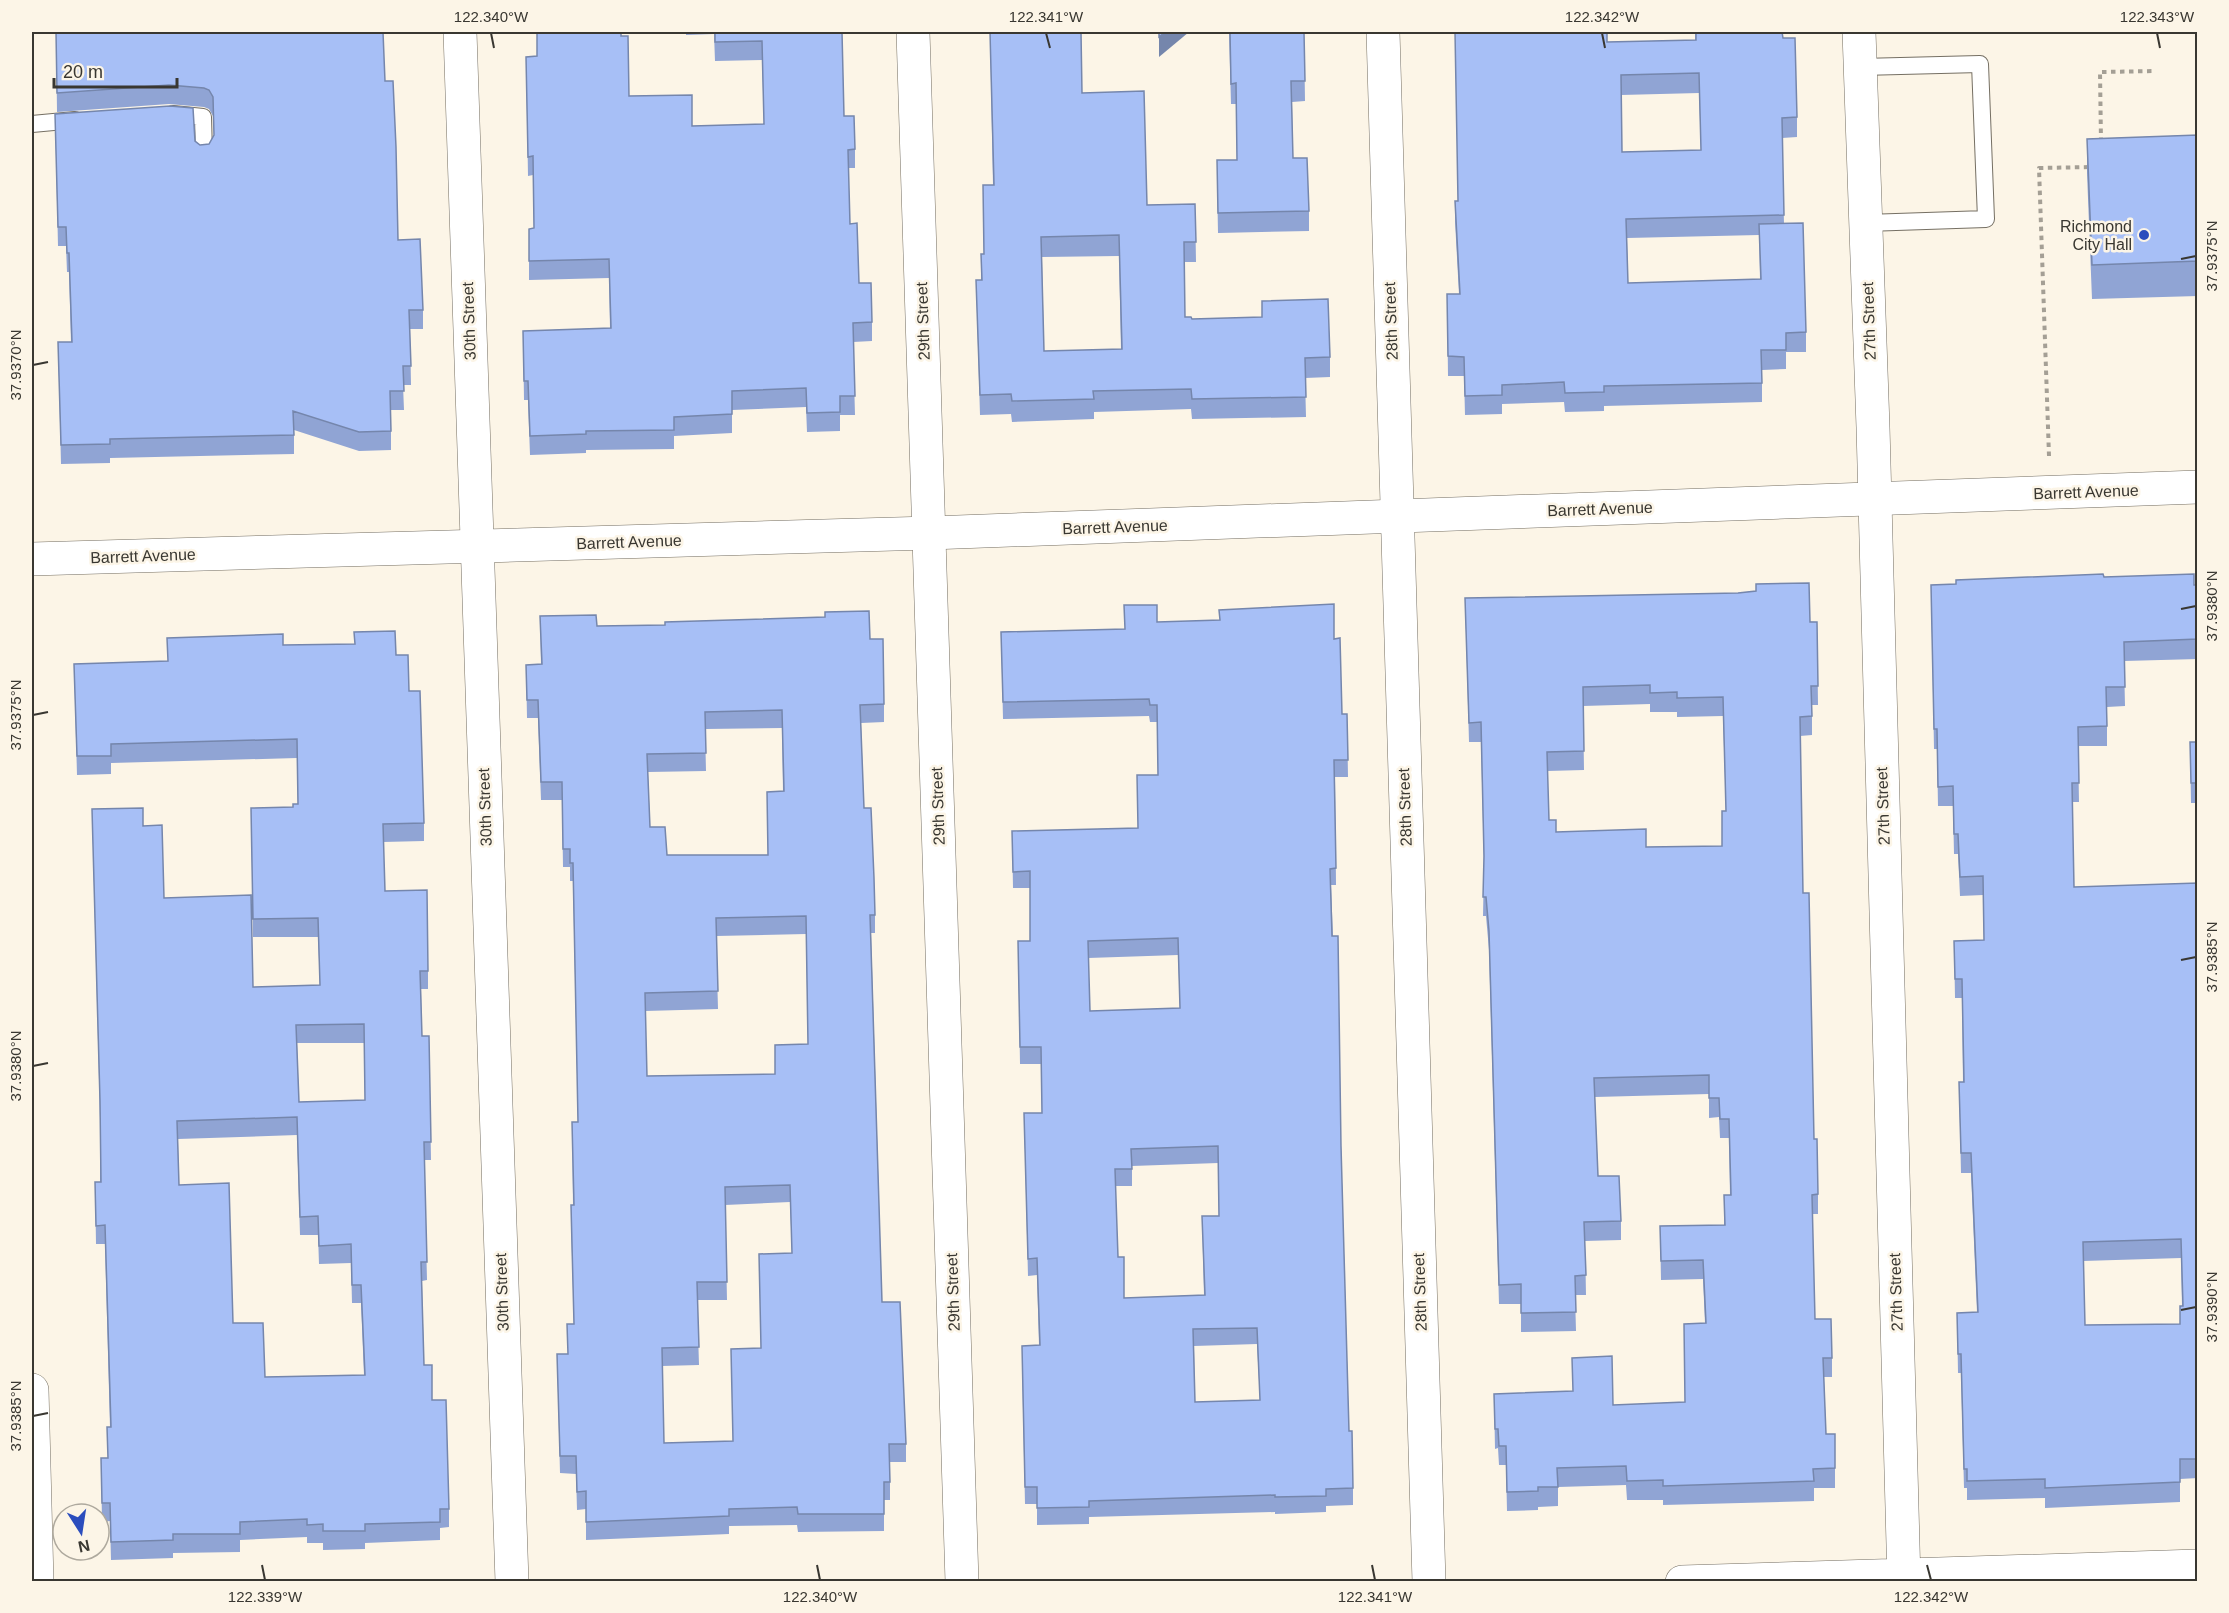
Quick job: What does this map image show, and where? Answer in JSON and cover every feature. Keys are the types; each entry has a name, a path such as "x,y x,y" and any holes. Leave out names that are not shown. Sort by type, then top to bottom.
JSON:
{"street":[{"name":"30th Street","path":"460,32 512,1581"},
{"name":"29th Street","path":"913,32 962,1581"},
{"name":"28th Street","path":"1383,32 1429,1581"},
{"name":"27th Street","path":"1859,32 1875,499 1904,1578"},
{"name":"Barrett Avenue","path":"32,559 930,533 2198,488"},
{"path":"32,1390 37,1581"},
{"path":"1682,1581 1904,1578 2198,1566"}],"lane":[{"path":"1861,68 1980,64 1986,219 1866,223"},
{"path":"158,114 203,117 204,154"},
{"path":"32,124 89,119"}],"path":[{"path":"2101,143 2100,72 2154,71"},
{"path":"2050,493 2039,168 2102,166"}],"building":[{"path":"56,32 383,32 385,81 393,81 398,240 420,239 423,310 409,310 411,366 403,366 404,391 390,391 391,431 359,432 293,411 294,435 110,439 110,444 61,445 58,342 72,342 66,227 58,227 55,114 170,106 193,108 195,141 200,145 209,144 214,135 213,97 209,90 204,88 169,85 57,93"},
{"path":"537,32 621,32 621,36 628,36 629,96 692,95 692,126 764,124 762,41 715,42 715,32 842,32 844,116 854,116 855,149 848,150 850,224 857,223 859,283 871,283 872,322 853,323 855,396 840,396 840,412 807,413 806,388 732,391 732,414 674,417 674,430 586,431 586,434 530,436 528,381 524,381 523,331 611,328 609,259 529,261 529,229 534,228 533,156 528,157 526,57 537,56"},
{"path":"990,32 1081,32 1082,93 1144,91 1147,205 1195,204 1196,242 1184,242 1185,317 1192,319 1262,317 1262,301 1328,299 1330,357 1305,358 1306,397 1192,399 1191,389 1093,391 1094,399 1012,401 1011,394 980,395 976,280 982,280 981,254 984,254 983,185 994,185","holes":["1119,235 1122,349 1044,351 1041,237"]},
{"path":"1230,32 1304,32 1305,81 1291,81 1293,158 1307,158 1309,211 1218,213 1217,160 1237,160 1236,83 1231,84"},
{"path":"1455,32 1607,32 1607,42 1696,40 1696,32 1782,32 1783,38 1795,38 1797,117 1782,118 1784,215 1626,219 1628,283 1761,279 1759,224 1803,223 1806,332 1786,333 1786,350 1761,350 1762,383 1604,386 1604,392 1565,393 1564,382 1502,385 1502,395 1465,396 1464,357 1448,356 1447,294 1460,294 1455,201 1458,201","holes":["1699,73 1701,150 1622,152 1621,75"]},
{"name":"Richmond City Hall","path":"2198,135 2198,261 2092,265 2087,139"},
{"path":"2103,574 2104,577 2194,574 2194,585 2198,585 2198,639 2124,642 2125,687 2106,687 2107,726 2078,727 2079,783 2072,783 2074,887 2198,883 2198,1459 2180,1459 2180,1482 2045,1488 2045,1479 1967,1481 1967,1469 1964,1469 1961,1354 1958,1354 1957,1313 1978,1312 1971,1153 1961,1153 1959,1082 1964,1082 1962,979 1955,979 1954,941 1984,940 1983,876 1960,877 1958,834 1954,834 1953,786 1938,787 1937,729 1934,729 1931,585 1956,584 1956,580","holes":["2181,1239 2183,1306 2180,1306 2180,1324 2085,1325 2083,1242"]},
{"path":"1809,583 1810,622 1817,622 1818,686 1811,686 1812,716 1800,717 1803,893 1809,893 1814,1139 1817,1139 1818,1194 1812,1195 1815,1319 1831,1319 1832,1358 1823,1358 1826,1434 1835,1434 1835,1468 1813,1469 1814,1481 1663,1486 1663,1480 1627,1481 1626,1466 1557,1468 1558,1487 1538,1487 1538,1491 1507,1492 1506,1446 1499,1446 1498,1429 1495,1429 1494,1394 1573,1391 1572,1358 1612,1356 1613,1405 1685,1402 1684,1324 1706,1323 1703,1260 1661,1261 1660,1226 1725,1225 1724,1195 1731,1195 1729,1119 1720,1119 1719,1098 1709,1098 1709,1075 1594,1078 1598,1176 1619,1176 1621,1221 1584,1222 1586,1275 1575,1276 1576,1312 1521,1313 1521,1284 1499,1285 1489,931 1486,897 1483,897 1481,722 1469,723 1465,598 1738,593 1756,591 1756,584","holes":["1650,685 1650,693 1677,692 1677,698 1723,697 1726,811 1722,811 1722,846 1646,847 1646,829 1556,832 1556,820 1549,820 1547,752 1584,751 1583,687"]},
{"path":"1334,604 1334,639 1340,638 1342,714 1347,714 1348,760 1334,760 1336,868 1330,869 1332,936 1338,936 1341,1146 1349,1431 1352,1431 1353,1488 1326,1489 1326,1496 1275,1497 1275,1495 1089,1501 1089,1507 1037,1508 1037,1487 1025,1487 1022,1346 1040,1345 1037,1258 1028,1259 1024,1113 1042,1113 1041,1047 1020,1047 1018,941 1030,941 1030,871 1013,872 1012,831 1138,828 1137,775 1158,775 1157,705 1150,705 1149,699 1003,702 1001,632 1125,629 1124,605 1157,605 1157,622 1220,620 1219,610","holes":["1178,938 1180,1008 1090,1011 1088,941","1218,1146 1219,1216 1202,1216 1205,1295 1124,1298 1124,1257 1118,1257 1115,1169 1132,1169 1131,1149","1257,1328 1260,1400 1195,1402 1193,1329"]},
{"path":"869,611 870,639 883,639 884,704 860,705 864,808 871,808 874,878 875,915 870,915 882,1302 900,1302 906,1444 889,1444 890,1482 884,1482 884,1514 798,1514 797,1507 729,1509 729,1516 586,1522 586,1491 577,1492 576,1456 560,1456 557,1354 568,1354 567,1324 574,1324 571,1205 574,1205 572,1122 578,1122 573,863 570,863 570,849 563,849 562,782 541,782 538,700 527,700 526,665 542,664 540,616 596,615 597,626 825,617 825,612","holes":["782,710 784,791 767,792 768,855 667,855 665,827 650,827 647,754 706,753 705,712","806,916 808,1044 775,1045 775,1074 647,1076 645,993 718,991 716,918","790,1185 792,1253 759,1254 761,1348 731,1349 733,1441 664,1443 662,1348 699,1347 697,1282 727,1282 725,1187"]},
{"path":"395,631 396,655 408,655 409,691 420,691 424,823 383,824 385,891 427,890 428,971 420,971 422,1036 429,1036 431,1142 424,1142 427,1262 421,1262 424,1365 432,1365 432,1400 446,1400 449,1509 440,1509 440,1522 365,1524 365,1531 323,1531 323,1524 307,1525 307,1519 240,1522 240,1534 173,1534 173,1540 111,1542 111,1502 102,1502 101,1458 108,1458 107,1427 111,1427 105,1225 96,1226 95,1182 101,1182 92,809 143,808 143,826 162,825 164,898 251,895 253,987 320,985 318,918 253,919 251,808 293,807 293,804 298,804 297,739 111,744 111,756 77,756 74,664 168,661 167,638 283,634 283,645 355,644 354,632","holes":["364,1024 365,1100 299,1102 296,1025","297,1117 300,1217 318,1216 319,1246 351,1244 352,1285 361,1285 365,1375 265,1377 263,1323 233,1323 229,1183 179,1185 177,1121"]},
{"path":"2190,742 2198,742 2198,812 2197,783 2191,783"}],"place":[{"name":"Richmond City Hall","path":"2144,235"}]}
